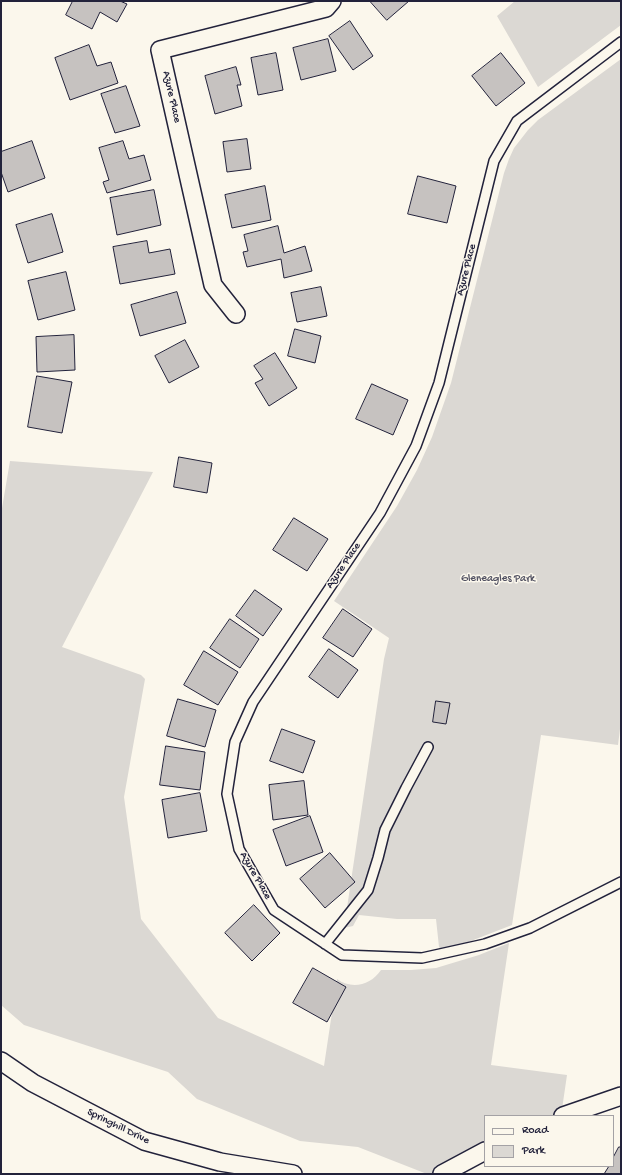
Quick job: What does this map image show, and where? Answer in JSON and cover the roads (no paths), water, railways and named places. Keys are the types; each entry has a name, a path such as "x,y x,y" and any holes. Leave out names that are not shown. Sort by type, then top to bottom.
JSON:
{"street":[{"name":"Azure Place","path":"236,314 213,284 160,50 326,8 332,1"},
{"name":"Springhill Drive","path":"1,1062 33,1083 144,1142 220,1162 293,1174"},
{"path":"566,1115 621,1096"},
{"path":"442,1174 484,1152"}],"lane":[{"name":"Azure Place","path":"621,42 517,121 494,162 439,383 416,446 380,513 253,702 235,742 227,794 239,849 274,910 342,955 422,958 485,944 530,928 621,882"},
{"path":"325,944 368,890 385,830 428,748"}],"park label":[{"name":"Gleneagles Park","path":"498,579"}]}
